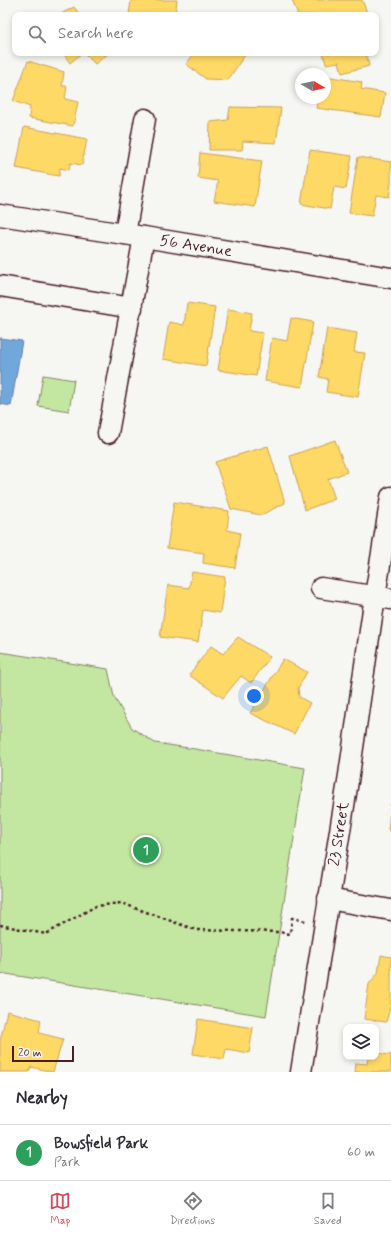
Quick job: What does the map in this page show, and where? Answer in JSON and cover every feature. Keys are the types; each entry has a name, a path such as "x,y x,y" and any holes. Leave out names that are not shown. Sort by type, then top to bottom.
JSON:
{"street":[{"path":"108,433 132,308 135,236 144,119"},
{"name":"56 Avenue","path":"0,215 391,278"},
{"path":"0,286 132,308"},
{"name":"23 Street","path":"301,1072 349,775 383,598 391,497"},
{"path":"321,588 383,598"},
{"path":"328,899 391,910"}],"path":[{"path":"0,925 46,934 96,906 121,903 196,930 279,932 290,934 292,918 304,920"}],"green space":[{"path":"43,375 74,380 69,411 38,406"},
{"path":"0,652 108,669 114,697 132,728 155,743 305,768 266,1016 0,973"}],"building: Homes":[{"path":"131,0 177,0 175,12 129,12"},
{"path":"292,0 362,0 367,12 297,12"},
{"path":"74,7 78,12 65,12"},
{"path":"65,56 78,56 70,63"},
{"path":"87,56 105,56 95,64"},
{"path":"193,56 244,56 228,80 206,79 186,64"},
{"path":"324,56 367,56 369,66 342,73 339,62 326,64"},
{"path":"28,61 64,72 62,86 67,86 65,99 78,102 73,126 29,118 30,107 13,101"},
{"path":"331,77 362,82 361,89 385,93 381,117 316,108 317,104 331,104"},
{"path":"230,107 281,108 276,143 243,141 242,150 209,150 210,122 228,120"},
{"path":"24,127 87,139 82,165 70,163 69,170 60,168 59,176 16,168"},
{"path":"310,150 352,156 346,189 334,187 330,209 301,204"},
{"path":"200,153 262,161 255,207 214,201 218,181 198,178"},
{"path":"358,157 391,162 389,197 376,195 372,216 349,213"},
{"path":"187,303 215,307 206,366 163,359 169,322 184,325"},
{"path":"228,309 252,313 249,331 263,333 256,376 218,370"},
{"path":"291,318 313,322 302,387 265,381 272,338 287,341"},
{"path":"327,328 357,333 354,352 365,353 358,397 326,392 328,379 319,377"},
{"path":"335,440 347,472 328,479 335,499 305,510 290,456"},
{"path":"268,446 285,503 261,515 231,509 215,462"},
{"path":"174,502 229,511 227,530 240,533 235,568 203,563 204,553 167,548"},
{"path":"192,572 225,577 220,613 203,610 198,642 160,637 168,585 189,588"},
{"path":"238,637 270,657 251,683 241,676 223,698 189,675 211,646 223,654"},
{"path":"283,659 307,672 298,688 299,697 310,703 294,734 250,713"},
{"path":"391,803 391,831 388,830"},
{"path":"381,955 391,957 391,1004 386,1022 364,1019 369,984 378,973"},
{"path":"7,1011 41,1020 39,1033 63,1039 53,1072 31,1067 29,1072 0,1072 0,1041"},
{"path":"198,1019 253,1028 249,1053 226,1049 224,1059 193,1054"},
{"path":"379,1053 391,1055 391,1072 355,1072 356,1063 367,1064 368,1060 379,1060"}],"building: Schools":[{"path":"0,338 22,341 11,406 0,404"}],"place":[{"name":"Bowsfield Park","path":"146,850"}]}
